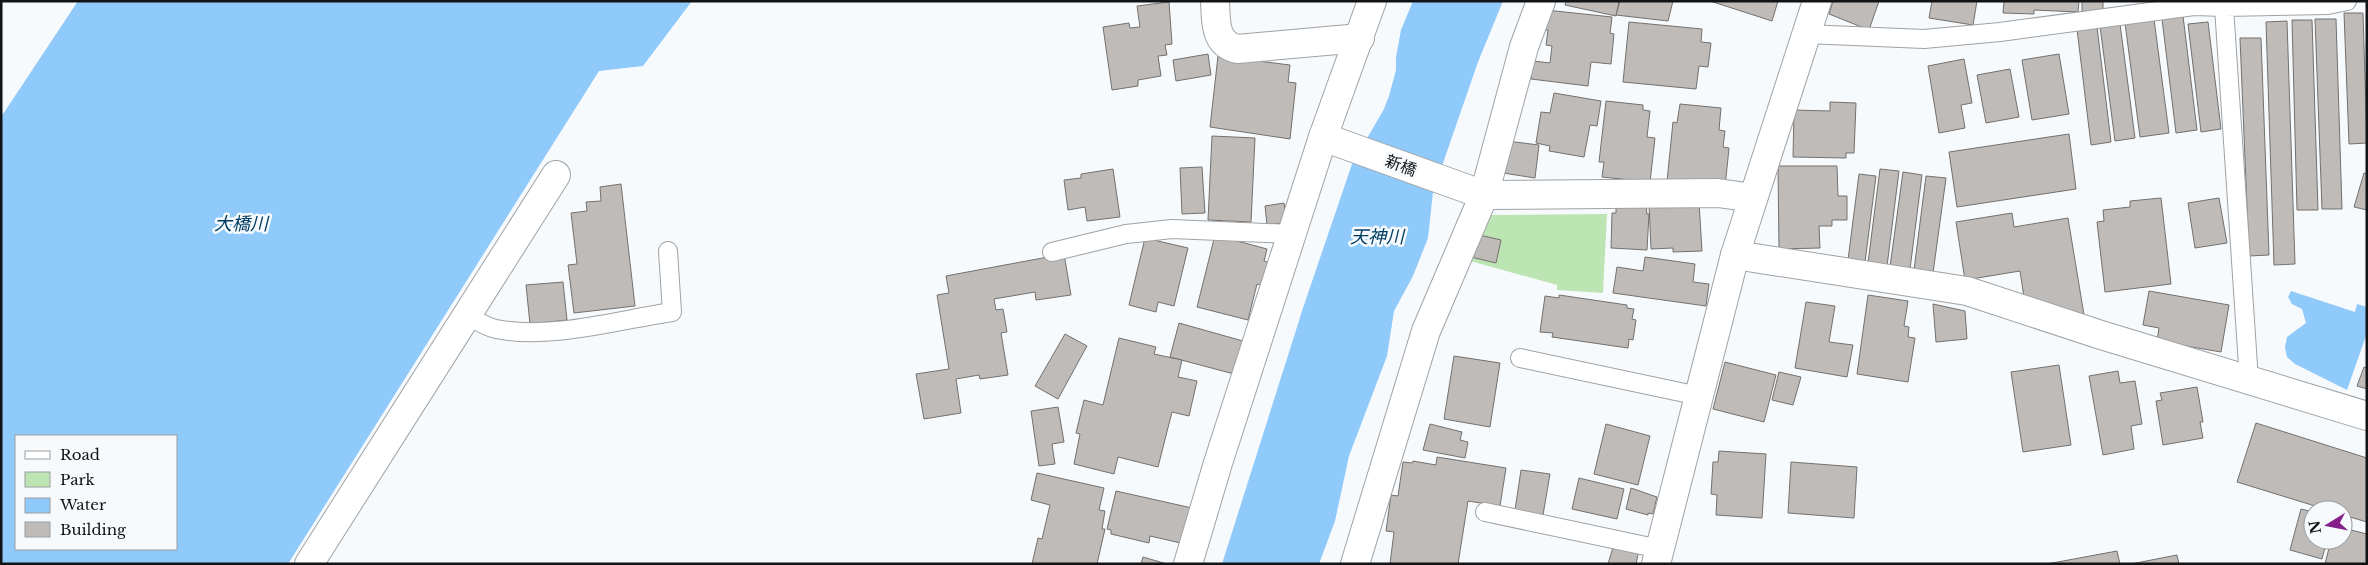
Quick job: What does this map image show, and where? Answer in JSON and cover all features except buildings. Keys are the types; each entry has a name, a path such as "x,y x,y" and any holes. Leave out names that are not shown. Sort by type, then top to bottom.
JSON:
{"street":[{"path":"1215,1 1218,34 1226,45 1237,49 1360,38"},
{"path":"1188,564 1292,234 1372,1"},
{"path":"1355,564 1426,331 1478,192 1524,47 1541,1"},
{"path":"1658,556 1735,255 1817,1"},
{"name":"新橋","path":"1326,139 1478,192 1718,193 1753,198"},
{"path":"309,564 556,175"},
{"path":"1735,255 1967,291 2367,416"}],"lane":[{"path":"1806,34 1924,39 2000,32 2194,6 2328,5 2347,1"},
{"path":"2224,7 2249,380"},
{"path":"1052,252 1126,234 1172,229 1292,234"},
{"path":"468,316 495,329 533,331 564,329 672,312 668,251"},
{"path":"1520,358 1699,396"},
{"path":"1485,512 1658,556"}],"green space":[{"path":"1607,214 1603,293 1557,290 1557,285 1463,259 1490,215"}],"water":[{"name":"大橋川","path":"78,1 692,1 643,66 599,71 288,564 1,564 1,117"},
{"name":"天神川","path":"1413,1 1503,1 1478,62 1433,192 1428,238 1413,276 1394,311 1387,356 1349,456 1335,521 1319,564 1222,564 1303,308 1352,164 1384,109 1389,96 1396,70 1396,57 1401,30"},
{"path":"2291,291 2355,312 2357,304 2367,307 2367,333 2347,390 2295,364 2287,357 2285,347 2287,337 2306,323 2302,309 2292,304 2288,297"}]}
